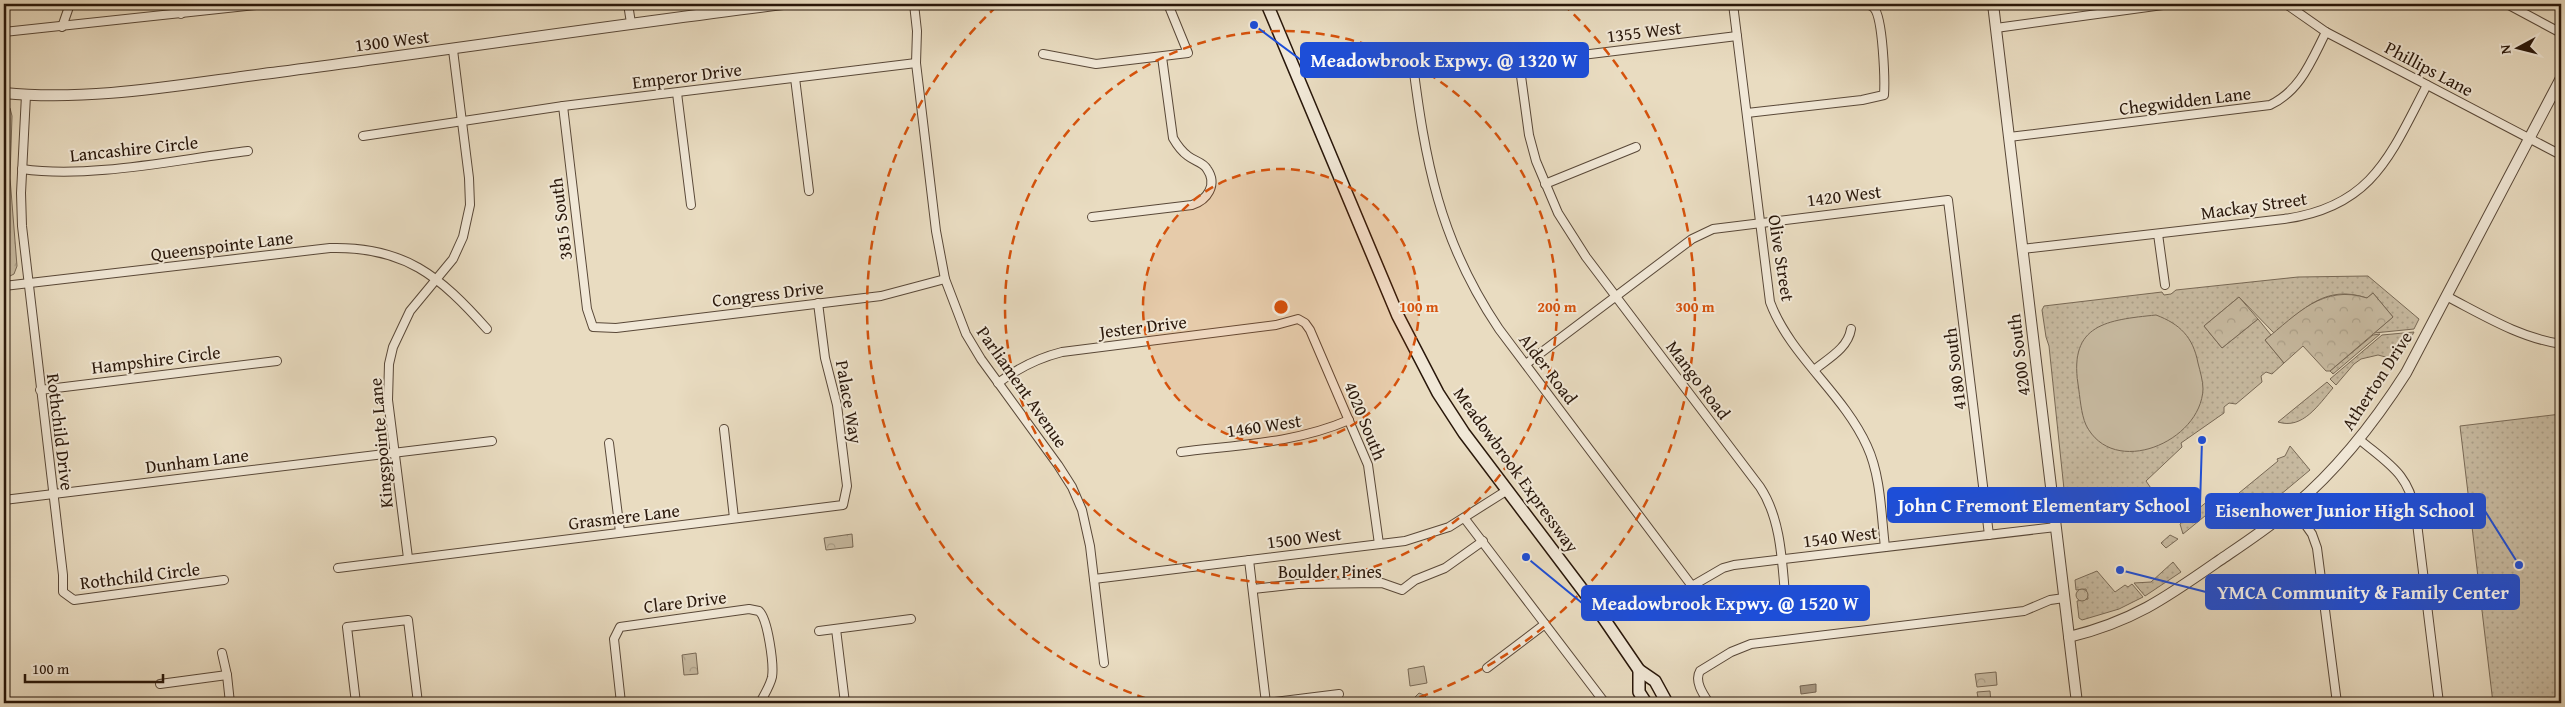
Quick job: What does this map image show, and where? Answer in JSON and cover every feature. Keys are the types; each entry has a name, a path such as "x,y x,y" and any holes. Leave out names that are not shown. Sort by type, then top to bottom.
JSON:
{"main road":[{"name":"Meadowbrook Expressway","path":"1267,4 1398,316 1438,392 1464,433 1506,491 1600,613 1639,670 1655,681 1667,703"},
{"path":"1639,670 1639,692 1646,703"}],"street":[{"path":"62,27 70,4"},
{"path":"181,14 191,4"},
{"path":"4,32 266,4"},
{"path":"555,4 568,4"},
{"path":"628,4 631,23"},
{"name":"1300 West","path":"4,93 26,96 102,93 453,50 631,23 783,4"},
{"name":"Parliament Avenue","path":"914,4 917,31 916,63 936,230 945,279 966,334 998,383 1072,487 1088,534 1104,663"},
{"path":"1043,54 1096,64 1188,53 1168,4"},
{"name":"Olive Street","path":"1733,4 1769,295 1774,314 1856,426 1868,448 1876,477 1885,547"},
{"path":"1747,113 1862,100 1884,95 1884,71 1878,20 1874,8 1867,4"},
{"name":"4200 South","path":"1993,4 2077,703"},
{"path":"1996,28 2122,8 2170,4"},
{"name":"Phillips Lane","path":"2286,4 2326,32 2561,155"},
{"path":"2508,4 2561,33"},
{"name":"Chegwidden Lane","path":"2009,137 2270,105 2289,94 2298,85 2326,32"},
{"name":"1355 West","path":"1525,62 1737,36"},
{"name":"Kingspointe Lane","path":"408,558 388,400 389,364 393,347 410,311 452,260 463,237 470,205 463,121 453,50"},
{"name":"Alder Road","path":"1412,56 1425,151 1440,210 1475,291 1499,329 1692,586"},
{"path":"1092,217 1192,205 1210,192 1212,184 1207,168 1188,156 1179,148 1173,138 1162,57"},
{"name":"Mango Road","path":"1525,62 1520,76 1526,122 1545,184 1571,235 1766,496 1774,516 1787,615"},
{"name":"Emperor Drive","path":"363,136 563,106 916,63"},
{"path":"795,78 809,191"},
{"name":"Atherton Drive","path":"2070,637 2123,621 2156,604 2293,507 2328,475 2360,440 2406,373 2561,78"},
{"name":"Mackay Street","path":"2022,249 2304,216 2340,203 2359,191 2380,169 2427,84"},
{"path":"677,93 691,205"},
{"name":"Rothchild Drive","path":"26,96 22,169 22,226 63,574 63,592"},
{"name":"3815 South","path":"563,106 587,309 593,327"},
{"path":"1545,184 1636,148"},
{"name":"Lancashire Circle","path":"22,169 49,172 97,170 248,151"},
{"name":"1420 West","path":"1526,364 1702,234 1728,226 1948,200"},
{"name":"4180 South","path":"1948,200 1989,535"},
{"path":"2158,234 2165,285"},
{"name":"Queenspointe Lane","path":"4,286 311,250 353,247 375,250 404,259 437,280 488,329"},
{"name":"Congress Drive","path":"593,327 616,328 895,293 945,279"},
{"path":"2446,296 2533,338 2561,344"},
{"name":"Palace Way","path":"818,303 825,358 838,405 847,486 843,505"},
{"name":"Jester Drive","path":"998,383 1025,365 1044,356 1062,352 1276,325 1298,319"},
{"name":"4020 South","path":"1298,319 1305,323 1310,330 1364,455 1371,478 1379,544"},
{"path":"1814,370 1842,348 1848,341 1851,328"},
{"name":"Hampshire Circle","path":"40,390 277,361"},
{"name":"1460 West","path":"1181,452 1294,438 1320,432 1349,420"},
{"path":"724,429 734,518"},
{"path":"2360,440 2401,475 2410,489 2416,515 2439,703"},
{"name":"Dunham Lane","path":"4,500 492,441"},
{"path":"609,443 620,532"},
{"name":"1500 West","path":"1094,579 1379,544 1430,534 1466,519 1506,491"},
{"name":"Grasmere Lane","path":"338,568 843,505"},
{"path":"2293,507 2312,534 2317,548 2337,703"},
{"path":"1466,519 1605,703"},
{"name":"1540 West","path":"1692,586 1722,568 1780,559 2056,527"},
{"name":"Boulder Pines","path":"1253,589 1298,584 1382,584 1402,590 1415,580 1445,568 1483,541"},
{"path":"1249,560 1266,703 1340,694"},
{"name":"Rothchild Circle","path":"63,592 74,600 224,580"},
{"path":"1709,703 1698,682 1700,671 1746,645 2024,611 2050,600 2064,598"},
{"name":"Clare Drive","path":"621,703 614,634 620,627 625,624 749,609 754,609 763,615 772,671 763,702"},
{"path":"820,630 911,619"},
{"path":"356,703 347,628 408,620 418,703"},
{"path":"1487,668 1545,624"},
{"path":"836,628 845,703"},
{"path":"222,653 228,675 230,703"},
{"path":"160,684 228,675"},
{"path":"4,701 14,703"}],"green space":[{"path":"4,105 10,108 12,116 10,178 17,266 14,274 4,279"},
{"path":"2368,276 2419,319 2414,329 2374,333 2393,317 2373,293 2367,298 2352,294 2339,294 2316,301 2274,333 2239,297 2204,326 2222,348 2258,319 2271,335 2265,340 2284,363 2272,374 2266,372 2261,376 2262,382 2236,404 2229,403 2224,407 2224,413 2181,443 2182,447 2146,481 2155,494 2133,512 2112,487 2074,517 2067,518 2049,346 2042,310 2044,306 2162,292 2164,295 2171,294 2176,290 2298,277"},
{"path":"2373,293 2393,317 2330,371 2326,371 2303,346 2284,363 2265,340 2288,320 2324,298 2337,295 2351,295 2367,298"},
{"path":"2239,297 2258,319 2222,348 2204,326"},
{"path":"2156,315 2179,327 2193,346 2203,386 2199,408 2188,425 2172,438 2154,447 2134,451 2115,450 2099,441 2084,421 2078,384 2077,364 2080,349 2086,337 2095,329 2107,323 2122,319"},
{"path":"2414,332 2400,358 2393,359 2378,355 2361,359 2354,364 2336,385 2330,379 2382,335"},
{"path":"2380,334 2333,374 2330,371 2373,335"},
{"path":"2327,382 2333,388 2310,414 2295,422 2278,422"},
{"path":"2561,414 2561,703 2493,703 2460,426"},
{"path":"2290,446 2310,470 2256,515 2239,504 2245,500 2239,493 2278,461 2277,459 2285,456"},
{"path":"2215,495 2222,502 2183,534 2180,524"},
{"path":"852,534 853,547 826,550 824,538"},
{"path":"2170,535 2178,539 2166,548 2161,543"},
{"path":"2173,562 2181,572 2145,596 2134,583 2151,582"},
{"path":"2097,571 2115,592 2125,585 2128,587 2132,584 2143,597 2119,609 2082,620 2079,618 2077,601 2088,599 2086,589 2076,590 2075,580"},
{"path":"2080,589 2084,589 2088,595 2084,601 2080,601 2076,597 2076,593"},
{"path":"696,653 698,674 684,675 682,655"},
{"path":"1424,666 1427,683 1410,686 1408,669"},
{"path":"1996,672 1997,685 1977,687 1975,674"},
{"path":"1990,691 1991,703 1979,703 1977,692"},
{"path":"1419,693 1432,703 1417,703 1415,697"}],"water":[{"path":"1816,684 1816,692 1801,694 1800,686"}],"place":[{"name":"Meadowbrook Expwy. @ 1320 W","path":"1254,25"},
{"name":"John C Fremont Elementary School","path":"2202,440"},
{"name":"Meadowbrook Expwy. @ 1520 W","path":"1526,557"},
{"name":"Eisenhower Junior High School","path":"2519,565"},
{"name":"YMCA Community & Family Center","path":"2120,570"}]}
